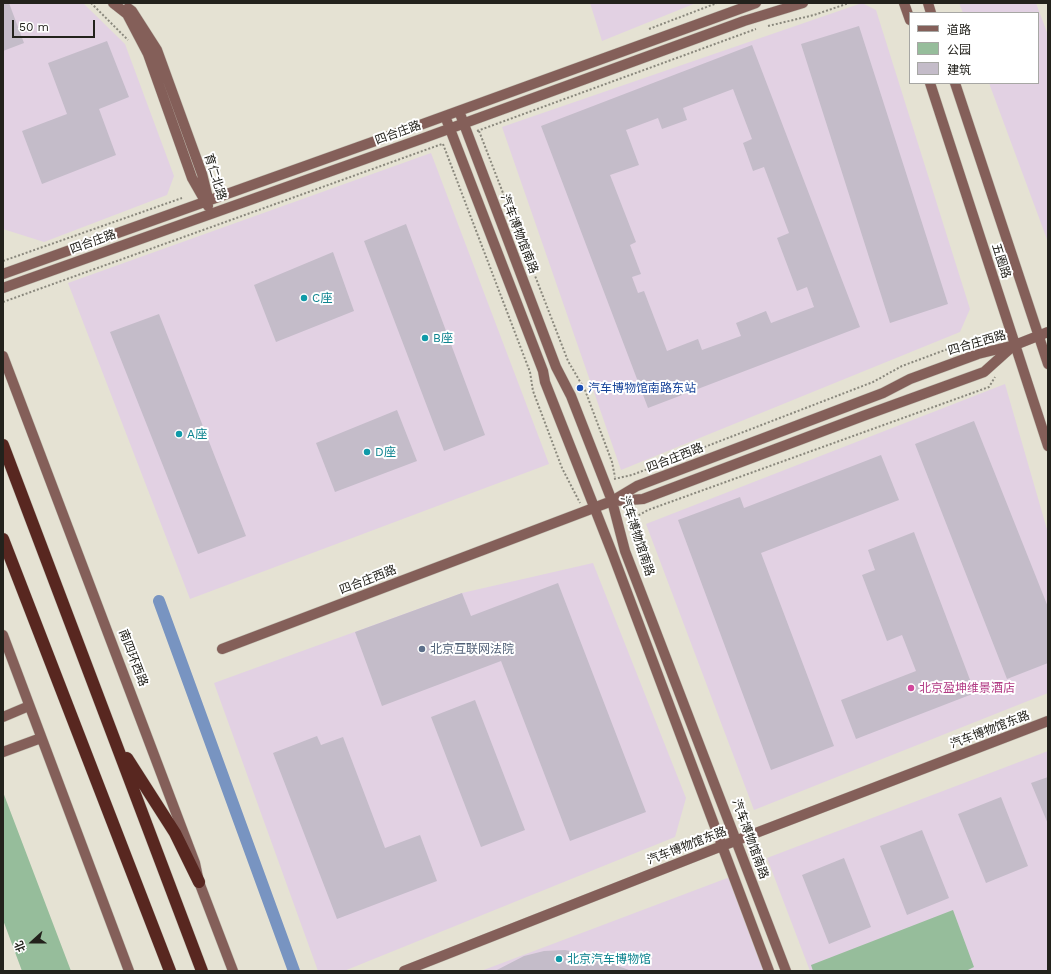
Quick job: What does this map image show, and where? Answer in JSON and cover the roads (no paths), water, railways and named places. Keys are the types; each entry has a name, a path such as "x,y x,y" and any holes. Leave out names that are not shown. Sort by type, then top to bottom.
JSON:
{"highway":[{"path":"3,445 202,971"},
{"path":"3,539 170,971"},
{"path":"114,737 175,833 199,882"}],"street":[{"name":"育仁北路","path":"113,3 127,14 148,54 192,178 207,200"},
{"name":"育仁北路","path":"123,3 132,11 157,50 202,174 207,200 212,213"},
{"name":"四合庄路","path":"3,274 756,3"},
{"name":"四合庄路","path":"3,288 463,124 744,21 803,3"},
{"path":"904,3 909,17"},
{"name":"五圈路","path":"930,84 1048,446"},
{"name":"五圈路","path":"955,84 1044,334 1048,364"},
{"name":"汽车博物馆南路","path":"459,111 556,367 571,396 612,501 625,551 786,971"},
{"path":"445,116 544,371 545,382 589,510 722,846 769,971"},
{"path":"1015,345 1044,334"},
{"name":"四合庄西路","path":"222,650 612,501 637,486 883,393 910,379 978,354 1015,345"},
{"name":"四合庄西路","path":"612,501 643,499 984,372 1015,345"},
{"name":"南四环西路","path":"3,356 195,863 199,882 233,971"},
{"path":"3,635 129,971"},
{"path":"3,717 29,706"},
{"name":"汽车博物馆东路","path":"404,971 737,840 1048,721"},
{"path":"3,752 41,738"}],"waterway":[{"path":"159,601 294,971"}],"place":[{"name":"C座","path":"304,298"},
{"name":"B座","path":"425,338"},
{"name":"汽车博物馆南路东站","path":"580,388"},
{"name":"A座","path":"179,434"},
{"name":"D座","path":"367,452"},
{"name":"北京互联网法院","path":"422,649"},
{"name":"北京盈坤维景酒店","path":"911,688"},
{"name":"北京汽车博物馆","path":"559,959"}]}
